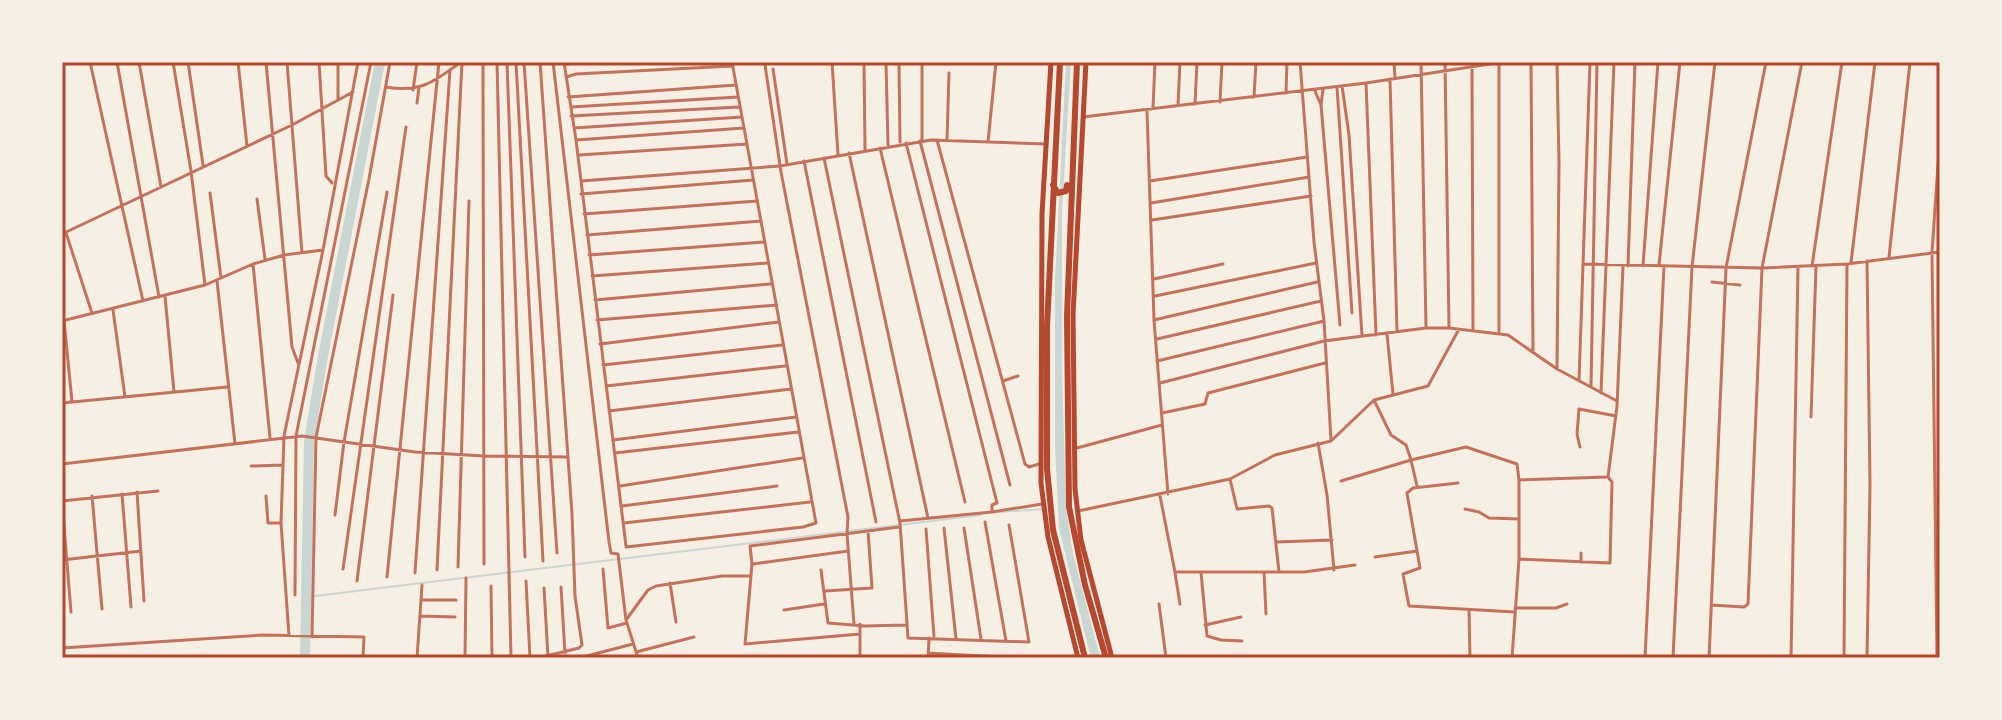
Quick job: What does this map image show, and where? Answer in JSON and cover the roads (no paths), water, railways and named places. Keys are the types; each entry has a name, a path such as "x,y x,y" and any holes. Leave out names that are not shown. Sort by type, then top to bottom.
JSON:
{"highway":[{"path":"1060,62 1047,343 1045,507 1085,658"},
{"path":"1077,62 1069,215 1072,531 1109,658"},
{"path":"1053,184 1060,193 1067,190 1073,130"},
{"path":"1050,276 1055,210 1060,207 1069,215"}],"main road":[{"path":"1044,464 1041,285 1051,62"},
{"path":"1086,62 1073,315 1074,448 1071,464 1081,540 1109,658"},
{"path":"1045,507 1078,658"}],"street":[{"path":"90,62 143,301"},
{"path":"117,62 162,296 174,392"},
{"path":"139,62 161,187"},
{"path":"173,62 205,285"},
{"path":"188,62 203,165"},
{"path":"238,62 247,146"},
{"path":"266,62 292,347 298,363"},
{"path":"287,62 302,253"},
{"path":"319,62 326,176 334,185"},
{"path":"338,62 338,99"},
{"path":"289,636 281,523 284,436 358,62"},
{"path":"295,595 296,436 371,62"},
{"path":"310,637 315,437 390,62"},
{"path":"413,90 417,62"},
{"path":"387,577 401,449 405,374 439,62"},
{"path":"483,62 484,564"},
{"path":"497,62 511,658"},
{"path":"507,62 525,557"},
{"path":"516,62 543,561"},
{"path":"524,62 557,553"},
{"path":"538,658 565,653 582,645 575,596 575,555 540,62"},
{"path":"553,62 610,550 619,556 626,553 620,486 564,63 604,62"},
{"path":"832,62 838,155"},
{"path":"864,62 865,150"},
{"path":"886,62 888,145"},
{"path":"899,62 900,144"},
{"path":"922,62 921,141 1010,485"},
{"path":"988,142 996,62"},
{"path":"1155,62 1150,109 1154,320 1168,494"},
{"path":"1178,105 1180,62"},
{"path":"1195,104 1197,62"},
{"path":"1220,102 1222,62"},
{"path":"1254,97 1256,62"},
{"path":"1286,93 1287,62"},
{"path":"1300,62 1317,282 1324,321 1331,441"},
{"path":"1394,62 1397,332"},
{"path":"1421,62 1426,328"},
{"path":"1445,62 1449,328"},
{"path":"1467,62 1473,331"},
{"path":"1531,62 1533,351"},
{"path":"1557,62 1557,369"},
{"path":"1579,381 1590,62"},
{"path":"1590,387 1597,62"},
{"path":"1601,393 1614,62"},
{"path":"1608,477 1617,401 1635,62"},
{"path":"1643,266 1658,62"},
{"path":"1645,658 1662,266 1680,62"},
{"path":"1673,658 1692,270 1715,62"},
{"path":"1709,658 1726,268 1766,62"},
{"path":"1711,605 1744,607 1748,604 1762,268 1802,62"},
{"path":"1811,417 1814,266 1842,62"},
{"path":"1844,658 1849,264 1875,62"},
{"path":"1889,258 1910,62"},
{"path":"386,87 413,90 436,80 459,63"},
{"path":"437,570 459,63"},
{"path":"1083,117 1323,89 1497,63 1499,333"},
{"path":"566,77 732,64 815,524 626,547"},
{"path":"765,65 780,166 848,517 854,624"},
{"path":"773,69 787,164"},
{"path":"415,573 450,70"},
{"path":"947,140 949,73"},
{"path":"1366,83 1376,335"},
{"path":"568,97 736,85"},
{"path":"1339,86 1352,313"},
{"path":"1339,86 1349,135 1362,336"},
{"path":"417,103 419,87"},
{"path":"1321,105 1323,89"},
{"path":"1315,90 1321,105 1340,325"},
{"path":"92,313 64,232 292,125 353,92"},
{"path":"571,107 738,97"},
{"path":"770,100 777,99"},
{"path":"571,116 740,107"},
{"path":"574,128 742,117"},
{"path":"343,569 406,127"},
{"path":"576,140 744,128"},
{"path":"1937,658 1932,253 1940,135"},
{"path":"937,140 1025,464 1029,467 1044,464"},
{"path":"581,181 780,166 921,141 1046,144"},
{"path":"906,143 997,503 992,505 992,512"},
{"path":"578,155 747,144"},
{"path":"880,148 965,502"},
{"path":"849,153 928,518"},
{"path":"1150,181 1307,157"},
{"path":"824,158 900,524 908,638 1029,642 1009,525"},
{"path":"804,161 876,522"},
{"path":"1151,203 1309,177"},
{"path":"581,194 753,180"},
{"path":"335,515 344,442 387,192"},
{"path":"210,193 235,444"},
{"path":"1152,221 1311,196"},
{"path":"257,199 265,260"},
{"path":"458,567 469,201"},
{"path":"584,214 757,201"},
{"path":"587,235 761,221"},
{"path":"589,255 764,242"},
{"path":"72,402 63,320 205,285 265,260 323,250"},
{"path":"1584,264 1692,270 1798,267 1940,252"},
{"path":"1867,261 1870,485 1867,658"},
{"path":"592,276 767,263"},
{"path":"1154,296 1316,263"},
{"path":"253,264 270,438"},
{"path":"1154,279 1223,264"},
{"path":"1791,658 1798,267"},
{"path":"1154,320 1317,282"},
{"path":"1712,282 1740,285"},
{"path":"595,300 772,284"},
{"path":"357,581 393,295"},
{"path":"1156,340 1321,301"},
{"path":"597,320 777,305"},
{"path":"113,309 125,397"},
{"path":"1157,361 1324,321"},
{"path":"600,344 779,322"},
{"path":"1160,383 1324,341 1449,328 1510,336 1557,369 1617,401"},
{"path":"1077,511 1230,479 1275,455 1331,441 1374,400 1430,385 1459,329"},
{"path":"1387,334 1393,394"},
{"path":"603,365 783,345"},
{"path":"1162,413 1205,404 1208,393 1325,363"},
{"path":"606,386 786,366"},
{"path":"1002,381 1018,376"},
{"path":"62,403 227,387"},
{"path":"609,411 791,389"},
{"path":"1374,400 1391,435 1406,445 1418,487"},
{"path":"1580,447 1577,434 1579,409 1616,416"},
{"path":"613,440 796,417"},
{"path":"1074,448 1162,425"},
{"path":"615,453 798,432"},
{"path":"62,464 284,436 461,455 568,457"},
{"path":"1318,443 1334,570"},
{"path":"1341,481 1450,449 1470,447 1516,463 1519,480 1519,559 1512,658"},
{"path":"620,486 803,458"},
{"path":"251,466 282,465"},
{"path":"1519,480 1608,477 1612,480 1610,563 1519,559"},
{"path":"1230,479 1237,509 1271,507 1279,572"},
{"path":"1458,483 1418,487 1406,494 1420,569 1403,574 1409,607 1515,610 1560,608 1567,604"},
{"path":"622,506 777,486"},
{"path":"71,612 62,501 158,491"},
{"path":"137,492 144,601"},
{"path":"122,494 131,607"},
{"path":"92,496 102,609"},
{"path":"266,496 268,523 281,523"},
{"path":"1160,496 1180,604"},
{"path":"624,523 810,502"},
{"path":"860,634 745,644 751,546 868,531 928,518 1045,507"},
{"path":"1465,509 1489,518 1519,519"},
{"path":"985,522 1006,641"},
{"path":"944,528 956,639"},
{"path":"964,528 981,640"},
{"path":"926,529 932,637 928,655 1020,658"},
{"path":"824,591 872,587 868,531"},
{"path":"1277,542 1332,540"},
{"path":"65,560 141,551"},
{"path":"752,564 848,551"},
{"path":"1375,557 1417,551"},
{"path":"1581,553 1581,562"},
{"path":"619,556 626,622 638,658"},
{"path":"1175,572 1334,570 1355,565"},
{"path":"603,569 608,628 626,622 648,590 670,583 722,576 751,576"},
{"path":"821,570 828,623 907,625"},
{"path":"1201,572 1208,637 1242,641"},
{"path":"1264,572 1266,614"},
{"path":"465,658 466,578"},
{"path":"526,581 530,658"},
{"path":"670,583 676,622"},
{"path":"417,658 422,585"},
{"path":"491,586 492,658"},
{"path":"561,587 565,653"},
{"path":"544,588 548,657"},
{"path":"422,600 456,600"},
{"path":"784,610 825,603"},
{"path":"1159,604 1166,658"},
{"path":"1469,610 1470,658"},
{"path":"420,616 455,617"},
{"path":"1205,625 1241,617"},
{"path":"860,624 860,658"},
{"path":"62,648 262,635 364,637 363,658"},
{"path":"636,652 694,637"},
{"path":"576,649 578,658 633,644"}],"waterway":[{"path":"305,658 309,441 380,62"},
{"path":"999,512 1045,509"},
{"path":"307,597 981,515"}]}
